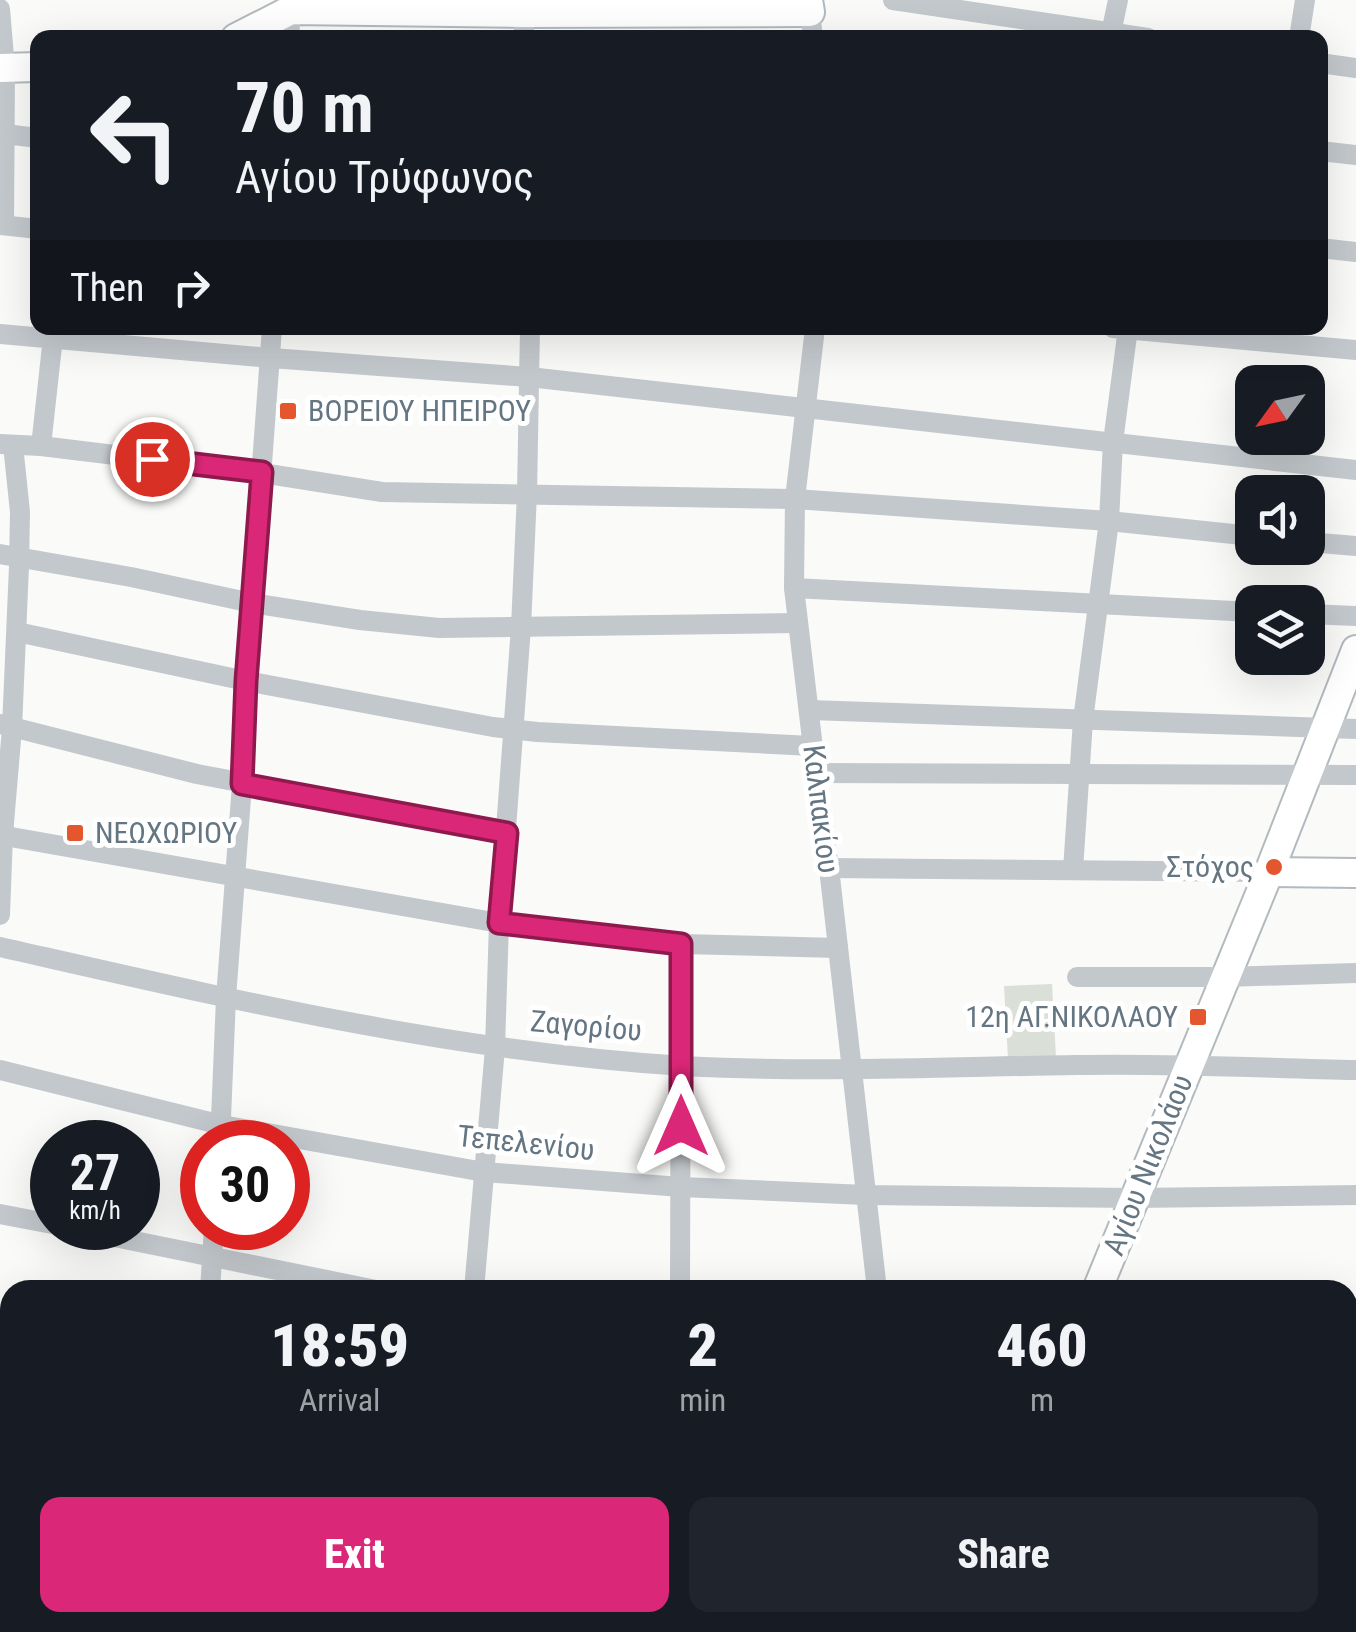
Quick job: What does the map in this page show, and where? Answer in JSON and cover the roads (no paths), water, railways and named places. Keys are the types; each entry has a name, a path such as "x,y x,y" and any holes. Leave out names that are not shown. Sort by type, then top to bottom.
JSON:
{"street":[{"path":"893,0 1010,8 1091,30"},
{"path":"1111,30 1118,0"},
{"path":"1301,30 1304,0"},
{"path":"0,9 2,225 30,228"},
{"path":"252,30 288,12 810,17"},
{"path":"1328,63 1356,68"},
{"path":"3,68 30,67"},
{"path":"4,134 30,137"},
{"path":"1328,152 1356,155"},
{"path":"1328,249 1356,252"},
{"path":"0,334 30,333"},
{"path":"42,446 54,335"},
{"path":"71,335 271,358 528,377 1356,470"},
{"path":"222,1120 246,681 272,335"},
{"path":"475,1280 495,1048 499,923 521,627 530,335"},
{"name":"Καλπακίου","path":"814,335 795,499 794,588 876,1280"},
{"path":"1073,870 1083,720 1108,522 1122,335"},
{"path":"1197,335 1356,350"},
{"path":"0,916 6,726 17,632 9,580 10,556 20,512 7,445 262,472 382,492 795,499 1235,534"},
{"path":"1325,543 1356,546"},
{"path":"10,556 252,603 386,624 439,628 798,623"},
{"path":"794,588 1235,611"},
{"path":"1325,615 1356,616"},
{"path":"17,632 246,681 514,730 812,746"},
{"name":"Αγίου Νικολάου","path":"1101,1280 1356,650"},
{"path":"810,710 1356,729"},
{"path":"6,726 242,784 507,833"},
{"path":"816,774 1356,775"},
{"path":"1,835 499,923 681,944 838,948"},
{"path":"829,868 1356,873"},
{"path":"680,1280 681,944"},
{"name":"Ζαγορίου","path":"0,947 226,998 495,1048 681,1066 852,1070 1080,1065 1356,1070"},
{"path":"1077,977 1356,973"},
{"name":"Τεπελενίου","path":"0,1070 180,1122"},
{"name":"Τεπελενίου","path":"310,1147 484,1172 682,1188 1134,1198 1356,1195"},
{"path":"0,1214 30,1220"},
{"path":"160,1246 328,1280"},
{"path":"211,1280 212,1250"}],"place":[{"name":"ΒΟΡΕΙΟΥ ΗΠΕΙΡΟΥ","path":"288,411"},
{"name":"ΝΕΩΧΩΡΙΟΥ","path":"75,833"},
{"name":"Στόχος","path":"1274,867"},
{"name":"12η ΑΓ.ΝΙΚΟΛΑΟΥ","path":"1198,1017"}]}
